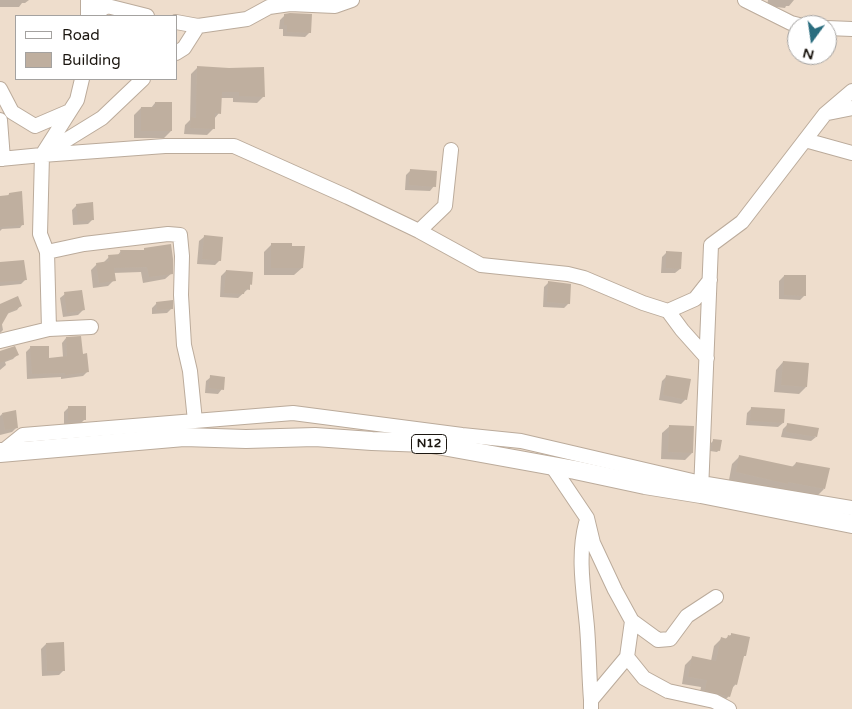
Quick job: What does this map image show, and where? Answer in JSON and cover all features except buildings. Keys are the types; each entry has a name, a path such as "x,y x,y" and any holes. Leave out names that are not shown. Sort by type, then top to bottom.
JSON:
{"main road":[{"name":"N12","path":"1,450 184,438 315,437 372,442 426,443 645,485 701,489 852,524"}],"street":[{"path":"88,0 89,15"},
{"path":"178,22 198,26 247,19 270,4 334,6 352,0"},
{"path":"745,0 787,21"},
{"path":"90,15 103,3 143,15"},
{"path":"178,52 184,48 198,26"},
{"path":"837,28 852,29"},
{"path":"49,329 47,252 40,234 42,154 77,100 82,80"},
{"path":"42,154 102,118 142,80"},
{"path":"0,89 12,112 35,126 70,111"},
{"path":"701,489 711,245 742,222 825,114 852,91"},
{"path":"825,114 852,108"},
{"path":"0,120 1,159 42,154 165,146 234,146 419,231 481,265 568,274 584,278 643,303 668,310 695,299 710,280"},
{"path":"804,140 852,153"},
{"path":"419,231 445,206 451,150"},
{"path":"47,252 84,244 168,234 180,235 184,345 190,371 195,421"},
{"path":"668,310 682,330 707,358"},
{"path":"0,341 49,329 91,327"},
{"path":"1,450 23,435 293,413 462,435 521,440 701,489 852,508"},
{"path":"552,466 587,518 593,543 632,621 658,640 670,639 687,616 716,597"},
{"path":"587,518 583,534 581,561 591,704"},
{"path":"591,704 627,657 632,621"},
{"path":"627,657 644,678 668,691 714,701 729,709"}]}
